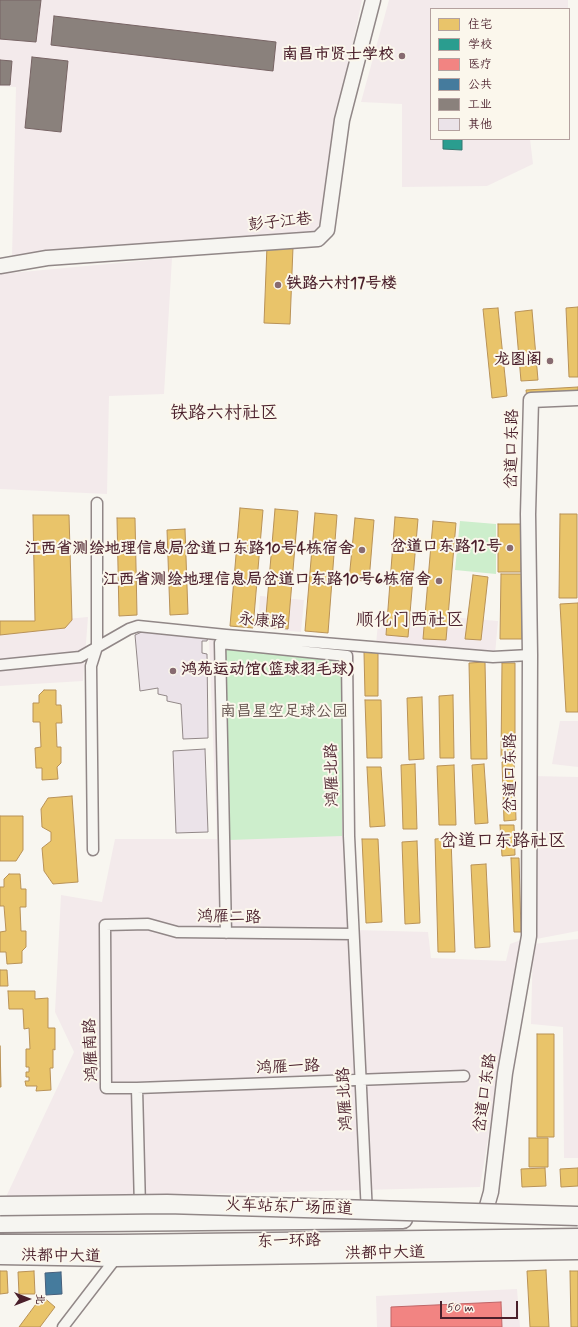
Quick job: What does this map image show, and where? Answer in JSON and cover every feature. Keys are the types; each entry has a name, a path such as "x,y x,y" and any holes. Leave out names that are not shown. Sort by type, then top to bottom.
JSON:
{"highway":[{"name":"火车站东广场匝道","path":"0,1206 167,1204 578,1217"},
{"name":"东一环路","path":"0,1223 578,1217"},
{"name":"东一环路","path":"0,1244 118,1251 578,1238"}],"main road":[{"path":"0,1217 578,1213"},
{"name":"洪都中大道","path":"0,1255 118,1251 578,1251"}],"street":[{"name":"彭子江巷","path":"0,266 47,258 318,239 327,230 342,120 373,0"},
{"name":"岔道口东路","path":"486,1213 505,1073 529,936 530,655 528,514 531,400 578,398"},
{"path":"93,850 91,666 97,647 97,503"},
{"name":"永康路","path":"0,665 80,657 129,629 138,626 226,635 493,657 530,655"},
{"name":"鸿雁北路","path":"226,932 220,643 347,656 348,836 367,1214"},
{"name":"鸿雁二路","path":"105,925 148,924 177,932 353,934"},
{"name":"鸿雁南路","path":"105,925 106,1088 137,1088"},
{"name":"鸿雁一路","path":"137,1088 464,1076"},
{"path":"137,1088 140,1216"},
{"path":"63,1327 118,1251"}],"shaded area":[{"path":"0,0 362,0 351,52 322,234 12,257 16,87 0,86"},
{"name":"南昌市贤士学校","path":"389,0 568,0 568,8 430,8 430,140 530,140 533,164 487,186 402,187 402,104 361,102"},
{"path":"172,258 164,394 109,396 107,494 0,489 0,274"},
{"path":"260,596 304,600 301,632 258,628"},
{"path":"379,611 498,621 495,654 376,645"},
{"path":"88,617 83,681 0,686 0,625"},
{"path":"209,639 354,652 356,930 428,932 431,958 506,961 510,944 521,940 480,1187 5,1199 74,1052 55,1012 61,895 102,902 115,839 217,839"},
{"path":"560,721 578,721 578,767 552,764"},
{"path":"532,776 578,777 578,931 531,940"},
{"path":"578,939 578,1158 564,1158 563,1027 531,1024 533,944"},
{"path":"517,1289 520,1327 377,1327 376,1296"}],"green space":[{"path":"460,521 496,524 496,574 455,570"},
{"name":"南昌星空足球公园","path":"224,648 343,660 342,836 229,840"}],"building: 住宅":[{"name":"铁路六村17号楼","path":"267,246 293,247 290,324 264,323"},
{"path":"578,307 578,377 569,377 566,308"},
{"path":"498,308 507,396 492,398 483,309"},
{"path":"532,310 538,380 521,381 515,312"},
{"path":"578,387 578,395 527,398 526,390"},
{"path":"240,508 263,510 253,628 230,626"},
{"path":"275,509 298,511 288,629 265,627"},
{"path":"315,513 337,515 328,633 305,631"},
{"path":"560,514 577,514 577,598 559,598"},
{"path":"33,515 69,515 72,620 65,628 0,635 0,621 35,621"},
{"path":"395,517 418,519 408,637 386,635"},
{"path":"117,518 135,518 137,615 119,616"},
{"name":"江西省测绘地理信息局岔道口东路10号4栋宿舍","path":"355,518 374,520 369,581 349,580"},
{"name":"江西省测绘地理信息局岔道口东路10号6栋宿舍","path":"433,521 456,523 446,640 423,639"},
{"name":"岔道口东路12号","path":"498,524 521,524 521,572 498,572"},
{"path":"185,529 188,614 170,615 167,530"},
{"path":"501,574 522,574 522,639 500,639"},
{"path":"473,575 488,577 481,640 465,639"},
{"path":"578,603 578,712 566,712 560,604"},
{"path":"364,652 378,652 378,696 365,696"},
{"path":"485,662 487,759 471,759 469,663"},
{"path":"502,663 515,663 515,758 501,758"},
{"path":"44,690 56,690 56,705 61,705 62,723 56,723 57,747 61,747 61,763 57,767 58,779 42,780 42,768 36,768 35,748 41,747 40,722 33,722 33,703 39,703 39,695"},
{"path":"453,695 454,758 440,758 439,696"},
{"path":"422,697 424,759 409,760 407,698"},
{"path":"365,700 381,700 382,758 367,758"},
{"path":"514,761 516,820 504,821 502,762"},
{"path":"415,764 417,829 403,829 401,765"},
{"path":"484,764 488,823 475,824 472,765"},
{"path":"454,765 456,825 439,825 437,766"},
{"path":"367,767 381,767 385,826 370,827"},
{"path":"72,796 78,882 53,884 44,871 42,848 51,841 51,832 42,827 41,809 48,798"},
{"path":"0,816 23,816 23,850 16,861 0,861"},
{"path":"500,825 514,825 515,855 502,856"},
{"path":"451,838 455,952 438,952 435,839"},
{"path":"362,839 378,839 382,922 366,923"},
{"path":"417,841 420,923 405,924 402,842"},
{"path":"511,858 519,858 521,932 514,932"},
{"path":"486,864 490,947 475,948 471,865"},
{"path":"9,874 20,874 21,889 26,889 26,907 20,907 21,931 26,931 26,947 22,951 22,963 7,964 6,952 0,952 0,932 6,931 4,906 0,906 0,887 4,887 4,879"},
{"path":"0,970 7,970 8,986 0,986"},
{"path":"8,991 35,991 35,999 48,998 48,1028 55,1028 53,1068 50,1068 51,1090 36,1091 37,1086 26,1086 25,1081 29,1081 29,1077 26,1077 26,1072 29,1072 29,1067 26,1067 26,1049 30,1049 29,1028 24,1029 23,1009 9,1009"},
{"path":"537,1034 554,1034 554,1137 537,1137"},
{"path":"0,1046 1,1087 0,1087"},
{"path":"529,1138 548,1138 548,1167 529,1167"},
{"path":"545,1168 546,1186 522,1187 521,1169"},
{"path":"578,1168 578,1186 561,1187 560,1169"},
{"path":"546,1270 549,1327 530,1327 527,1271"},
{"path":"0,1271 7,1271 8,1293 0,1294"},
{"path":"34,1271 35,1294 19,1294 18,1272"},
{"path":"570,1271 578,1271 578,1327 571,1327"},
{"path":"42,1296 55,1307 40,1327 19,1327"}],"building: 学校":[{"path":"443,140 462,140 462,150 443,149"}],"building: 医疗":[{"path":"501,1302 502,1327 391,1327 391,1307"}],"building: 公共":[{"path":"61,1272 62,1294 46,1295 45,1273"}],"building: 工业":[{"path":"0,0 41,0 36,42 0,39"},
{"path":"54,16 276,42 273,71 51,45"},
{"path":"32,57 68,61 61,132 25,128"},
{"path":"0,60 12,61 10,85 0,85"}],"building: 其他":[{"name":"鸿苑运动馆(篮球羽毛球)","path":"144,631 208,636 207,641 202,641 202,653 207,654 208,738 183,739 181,704 167,701 167,696 158,694 158,688 140,691 135,635"},
{"path":"205,749 208,832 176,833 173,751"}],"place":[{"name":"南昌市贤士学校","path":"402,56"},
{"name":"铁路六村17号楼","path":"278,285"},
{"name":"龙图阁","path":"550,361"},
{"name":"岔道口东路12号","path":"510,548"},
{"name":"江西省测绘地理信息局岔道口东路10号4栋宿舍","path":"362,550"},
{"name":"江西省测绘地理信息局岔道口东路10号6栋宿舍","path":"439,581"},
{"name":"鸿苑运动馆(篮球羽毛球)","path":"173,671"}],"district":[{"name":"铁路六村社区","path":"224,414"},
{"name":"顺化门西社区","path":"410,621"},
{"name":"岔道口东路社区","path":"503,842"}]}
